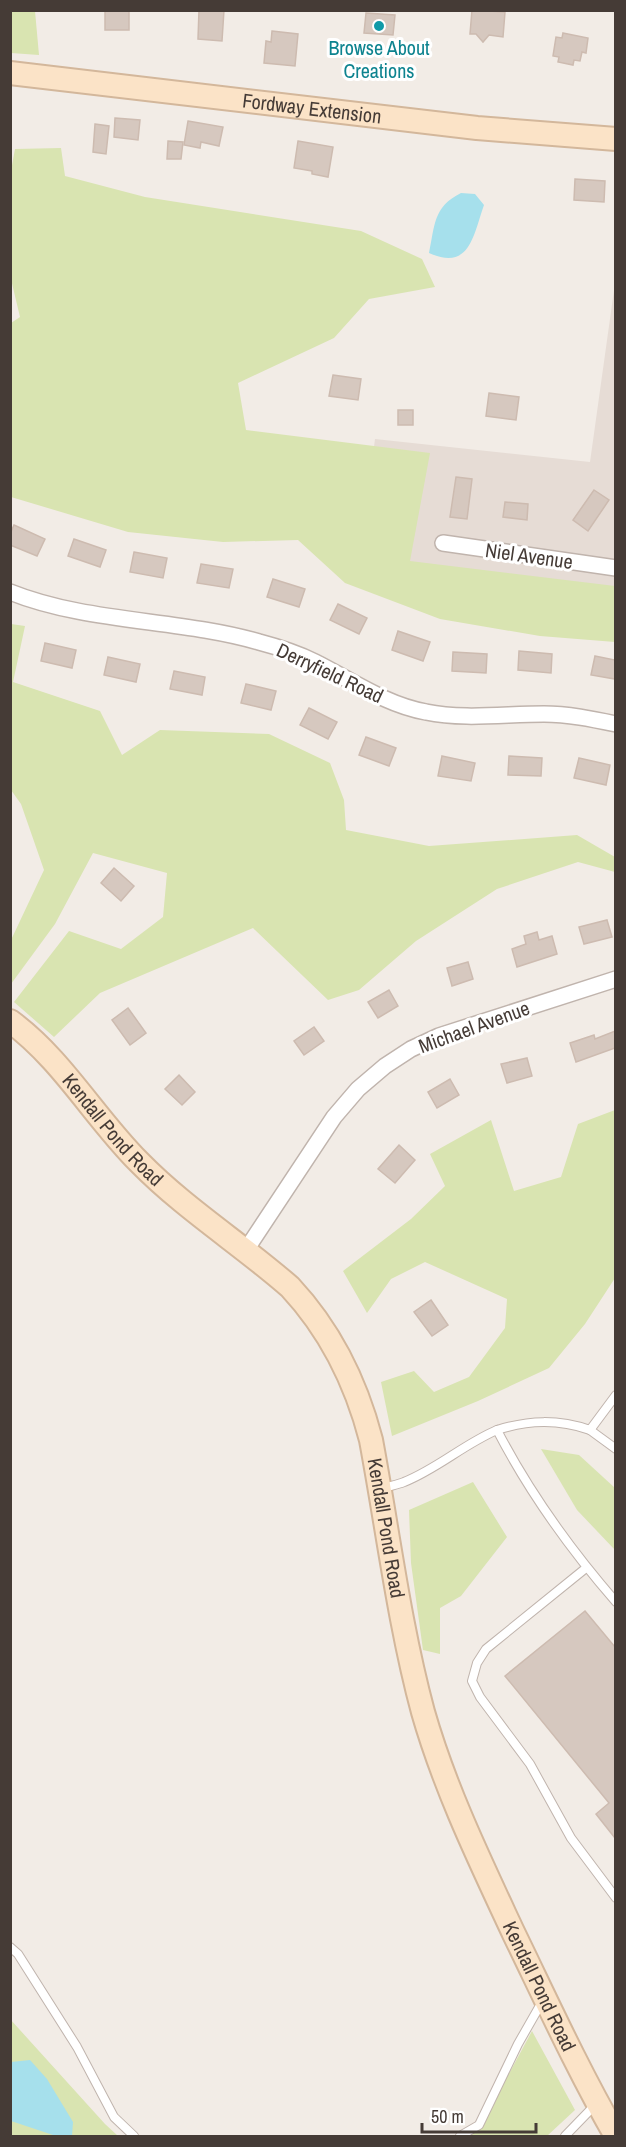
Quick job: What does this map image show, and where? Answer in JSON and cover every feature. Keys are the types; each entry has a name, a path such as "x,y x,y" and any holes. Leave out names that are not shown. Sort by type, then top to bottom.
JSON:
{"street":[{"name":"Fordway Extension","path":"10,73 477,128 615,139"},
{"name":"Niel Avenue","path":"443,543 615,568"},
{"name":"Derryfield Road","path":"10,592 64,608 257,641 314,661 375,694 424,712 466,716 546,714 615,724"},
{"name":"Michael Avenue","path":"246,1250 334,1117 358,1089 385,1066 439,1036 615,979"},
{"name":"Kendall Pond Road","path":"10,1021 56,1063 136,1160 162,1185 246,1250 303,1300 324,1328 340,1356 363,1410 411,1660 430,1733 459,1814 545,1997 615,2136"}],"lane":[{"path":"590,1430 615,1395"},
{"path":"380,1489 418,1475 480,1437 521,1423 556,1422 590,1430 615,1449"},
{"path":"497,1430 522,1477 586,1568 615,1602"},
{"path":"586,1568 486,1648 477,1663 472,1681 480,1697 530,1764 571,1838 615,1898"},
{"path":"10,1947 18,1954 76,2047 114,2117 134,2136"},
{"path":"460,2136 479,2125 518,2044 545,1997"},
{"path":"565,2136 597,2103"}],"shaded area":[{"path":"615,283 615,602 359,564 375,439 590,462"}],"green space":[{"path":"10,11 35,11 39,55 11,53"},
{"path":"61,148 65,176 145,197 361,231 422,259 435,287 369,299 334,338 238,383 246,430 430,453 410,561 615,586 615,642 540,636 440,619 345,583 298,540 223,542 128,532 11,497 11,323 20,317 10,275 10,176 15,149"},
{"path":"11,624 25,626 13,682 100,711 122,755 160,730 269,734 330,763 344,800 346,830 429,846 577,835 615,857 615,872 578,862 497,889 416,941 359,990 328,1000 253,928 100,993 54,1037 14,1002 69,931 121,949 163,917 167,873 93,853 55,924 11,984 11,940 44,870 21,804 11,790"},
{"path":"615,1110 615,1278 585,1324 549,1368 478,1401 392,1436 381,1382 414,1371 434,1392 469,1377 505,1328 507,1299 425,1262 391,1279 367,1313 343,1271 411,1219 445,1186 430,1154 491,1120 514,1191 561,1177 578,1124"},
{"path":"541,1449 579,1455 615,1488 615,1550 577,1510"},
{"path":"473,1482 507,1537 461,1596 440,1608 440,1654 423,1650 411,1563 409,1510"},
{"path":"10,2019 105,2124 118,2136 11,2136"},
{"path":"532,2031 575,2110 547,2136 471,2136 511,2070"}],"water":[{"path":"461,193 475,194 484,205 473,239 462,254 453,257 429,253 434,225 440,211 452,198"},
{"path":"30,2060 47,2079 73,2122 72,2136 53,2135 11,2121 11,2062"}],"building":[{"path":"105,10 129,10 129,30 105,30"},
{"path":"199,10 224,10 222,41 198,39"},
{"path":"472,10 505,12 503,37 489,35 483,42 476,34 470,34"},
{"name":"Browse About Creations","path":"366,13 395,15 393,35 364,33"},
{"path":"272,31 298,34 295,66 264,63 266,41 271,42"},
{"path":"563,33 588,38 586,53 582,52 580,61 574,60 573,65 558,62 559,57 553,56 556,37 562,38"},
{"path":"115,118 140,120 138,140 114,137"},
{"path":"188,121 223,127 219,146 201,142 200,148 184,145"},
{"path":"95,124 109,126 106,154 93,152"},
{"path":"168,141 183,142 181,159 167,159"},
{"path":"298,141 333,147 328,177 294,168"},
{"path":"575,179 605,181 604,202 574,200"},
{"path":"333,375 361,379 358,400 329,396"},
{"path":"489,393 519,397 516,420 486,416"},
{"path":"398,410 413,410 413,425 398,425"},
{"path":"456,477 472,479 467,519 450,517"},
{"path":"594,490 609,500 588,531 573,520"},
{"path":"505,502 528,504 527,520 503,517"},
{"path":"14,525 45,539 37,556 10,545 10,534"},
{"path":"74,539 106,550 100,567 68,556"},
{"path":"134,552 167,558 163,578 130,572"},
{"path":"201,564 233,569 229,588 197,583"},
{"path":"273,579 305,589 299,607 267,597"},
{"path":"338,604 367,618 359,634 330,620"},
{"path":"398,631 430,642 423,661 392,650"},
{"path":"45,643 76,650 72,668 41,661"},
{"path":"519,651 552,654 551,673 518,670"},
{"path":"453,652 487,654 486,673 452,671"},
{"path":"595,656 615,660 615,679 591,675"},
{"path":"108,657 140,664 136,682 104,675"},
{"path":"174,671 205,677 202,695 170,689"},
{"path":"246,684 276,691 271,710 241,703"},
{"path":"309,708 337,722 328,739 300,725"},
{"path":"366,737 396,748 389,766 359,755"},
{"path":"442,756 475,763 471,781 438,776"},
{"path":"509,756 542,758 541,776 508,775"},
{"path":"579,758 610,765 606,785 574,778"},
{"path":"114,868 134,886 121,901 101,883"},
{"path":"607,920 612,937 584,944 579,927"},
{"path":"537,932 539,940 552,936 557,954 517,967 512,949 526,944 524,936"},
{"path":"468,962 473,979 452,986 447,968"},
{"path":"389,990 398,1006 378,1018 368,1002"},
{"path":"128,1008 146,1033 130,1045 112,1020"},
{"path":"314,1027 324,1041 304,1055 294,1041"},
{"path":"615,1031 615,1048 576,1062 570,1043 594,1035 595,1039"},
{"path":"527,1058 532,1076 507,1083 501,1064"},
{"path":"179,1075 195,1092 182,1105 165,1089"},
{"path":"450,1079 459,1095 437,1108 428,1092"},
{"path":"399,1145 415,1160 395,1183 378,1169"},
{"path":"431,1300 448,1325 432,1336 414,1312"},
{"path":"585,1611 615,1647 615,1838 596,1814 609,1803 505,1676"}],"place":[{"name":"Browse About Creations","path":"379,26"}]}
